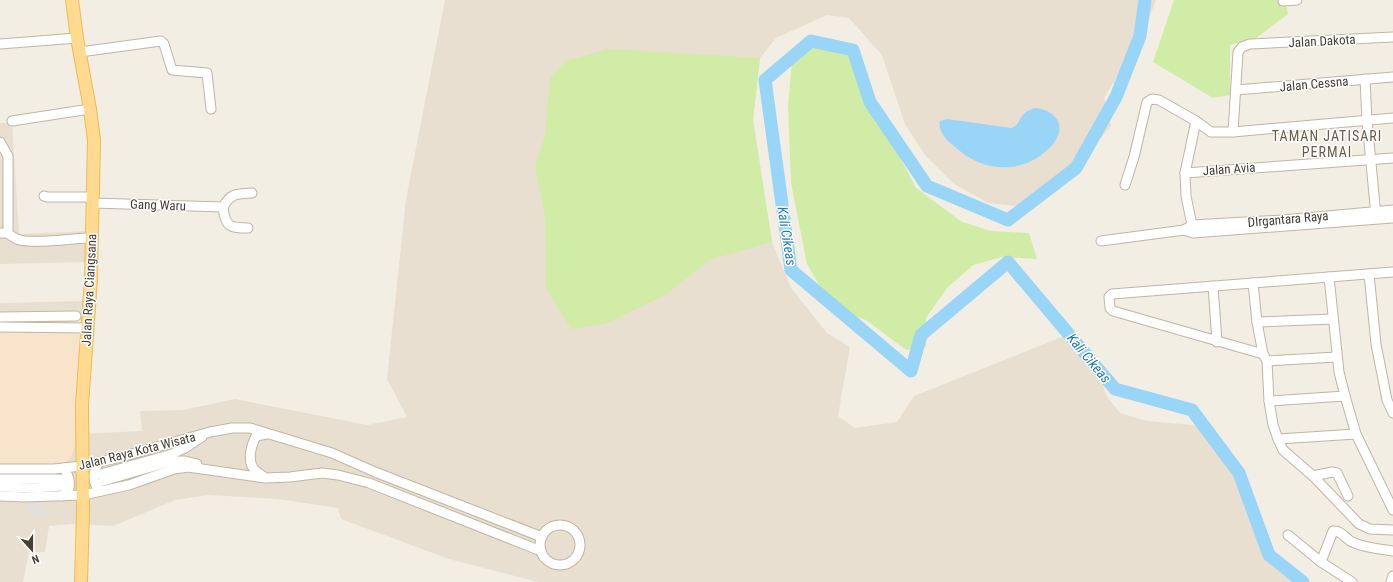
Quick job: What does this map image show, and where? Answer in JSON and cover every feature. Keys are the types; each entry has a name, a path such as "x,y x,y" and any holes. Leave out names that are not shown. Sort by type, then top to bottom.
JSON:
{"main road":[{"name":"Jalan Raya Ciangsana","path":"72,0 94,140 91,280 82,405 83,495 81,582"}],"street":[{"path":"1283,1 1297,0"},
{"name":"Jalan Dakota","path":"1236,90 1239,49 1250,44 1393,37"},
{"path":"0,44 77,38"},
{"path":"80,52 160,41 164,44 172,70 207,73 211,109"},
{"name":"Jalan Cessna","path":"1236,90 1393,77"},
{"path":"1365,79 1370,160 1376,215"},
{"path":"1233,132 1236,90"},
{"path":"1125,185 1134,157 1147,102 1150,100 1157,99 1196,121 1211,132 1233,132 1393,118"},
{"path":"12,121 90,108"},
{"path":"1190,229 1185,173 1196,121"},
{"path":"1,144 8,156 5,189 4,233 25,241 86,238"},
{"name":"Jalan Avia","path":"1185,173 1393,158"},
{"path":"248,228 233,228 227,224 223,207 232,196 252,193"},
{"name":"Gang Waru","path":"44,196 47,198 223,207"},
{"name":"DIrgantara Raya","path":"1101,241 1190,229 1376,215 1393,210"},
{"name":"DIrgantara Raya","path":"1376,215 1393,218"},
{"path":"1337,357 1265,357 1112,311 1110,308 1109,297 1112,294 1393,272"},
{"path":"1369,274 1376,344 1388,400 1393,413"},
{"path":"1329,277 1339,372 1345,396 1356,434 1393,510"},
{"path":"1253,283 1257,322 1265,357 1273,425 1283,450 1313,476 1362,526 1393,530"},
{"path":"1213,286 1217,342"},
{"path":"0,317 76,316"},
{"path":"1257,322 1333,319"},
{"path":"0,327 88,328"},
{"path":"1269,401 1345,396"},
{"name":"Jalan Raya Kota Wisata","path":"0,469 54,469 82,466 121,457 210,432 232,428 250,428"},
{"path":"250,428 332,453 375,472 542,537"},
{"path":"250,428 256,436"},
{"path":"210,432 185,448 172,454 102,478 172,461 185,461 231,473"},
{"path":"256,436 267,434"},
{"path":"1278,439 1356,434"},
{"path":"252,473 250,459 252,445 256,436"},
{"path":"99,462 94,473 95,484 101,491"},
{"name":"Jalan Raya Kota Wisata","path":"0,496 25,497 62,487 83,495 129,485 174,469 188,467 231,473 252,473 266,478 290,478 322,473 338,475 369,483 541,551"},
{"path":"0,479 62,487 67,493 69,488 69,479 64,468"},
{"path":"1313,476 1332,472 1337,473 1348,496"},
{"path":"0,487 62,487"},
{"path":"561,525 568,527 579,537 579,552 576,558 569,563 561,565 552,563 545,558 541,551 540,544 542,537 547,530 553,527 561,525"},
{"path":"1321,562 1333,531 1337,531 1351,541 1365,546 1393,551"},
{"path":"1288,535 1321,562 1352,582"},
{"path":"1391,582 1393,576"}],"shaded area":[{"path":"445,0 1156,0 1141,39 1104,98 1111,126 1074,170 1039,201 1015,206 988,203 954,184 925,155 905,124 882,55 849,18 827,15 776,38 760,58 753,120 772,242 791,288 827,333 850,347 838,416 855,428 897,422 914,396 1074,332 1093,353 1106,395 1120,413 1147,421 1194,425 1223,444 1247,478 1257,505 1258,532 1266,550 1275,566 1298,582 538,582 449,559 341,519 338,508 278,499 209,495 175,500 113,526 72,524 49,526 45,552 29,552 23,582 0,582 0,331 78,434 142,431 140,411 183,410 235,399 367,425 407,417 387,379 406,199"},
{"path":"0,123 12,123 19,234 89,231 88,262 0,264"},
{"path":"85,301 84,319 71,322 0,324 0,303"},
{"path":"0,331 81,331 76,443 70,459 64,464 41,466 0,465"},
{"path":"30,502 46,503 44,511 50,512 48,518 32,518 28,508"}],"green space":[{"path":"1174,0 1285,0 1288,14 1256,38 1230,45 1230,95 1213,98 1153,62"},
{"path":"820,39 839,40 855,61 880,120 916,188 962,222 991,231 1029,233 1037,259 1002,257 973,265 947,288 926,318 926,347 906,350 866,320 833,309 807,264 791,183 788,105 792,62"},
{"path":"608,49 760,58 753,120 772,242 709,260 667,294 607,323 571,329 546,288 545,217 535,167 545,135 550,78 566,61"}],"water":[{"path":"1035,108 1047,111 1056,118 1059,123 1058,135 1052,145 1040,156 1018,166 996,167 974,160 963,154 948,141 941,132 939,124 940,121 947,119 1011,128 1017,124 1025,112"}],"waterway":[{"name":"Kali Cikeas","path":"1145,0 1140,36 1116,97 1076,168 1008,220 927,186 870,102 853,50 811,41 765,80 791,270 911,371 921,335 1008,262 1115,389 1192,410 1239,473 1269,555 1303,582"}],"district":[{"name":"TAMAN JATISARI PERMAI","path":"1327,144"}]}
